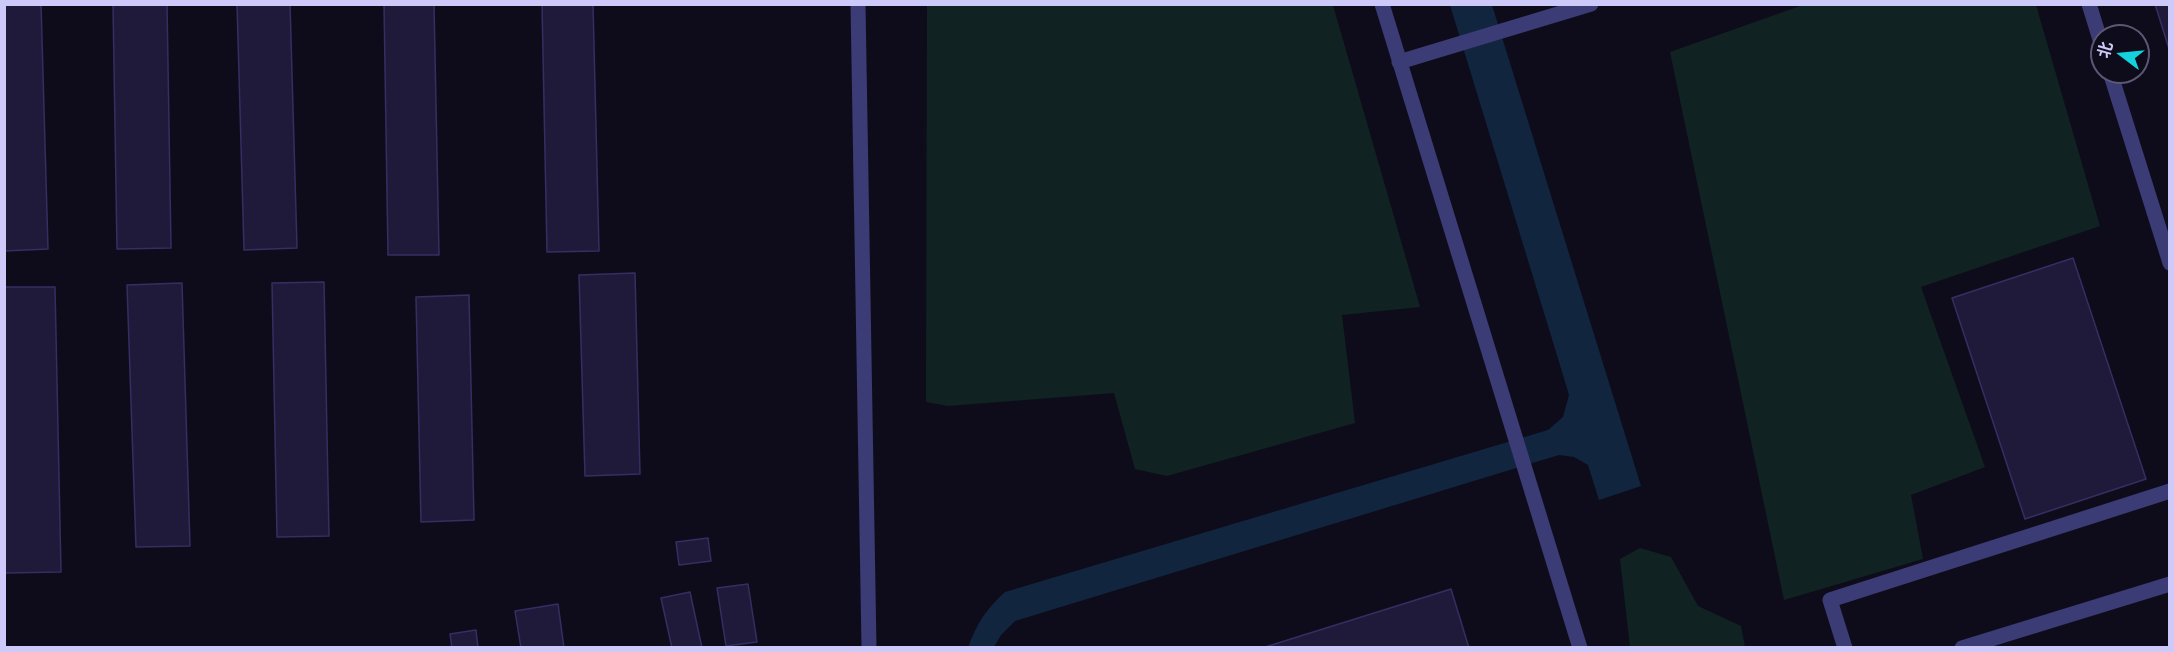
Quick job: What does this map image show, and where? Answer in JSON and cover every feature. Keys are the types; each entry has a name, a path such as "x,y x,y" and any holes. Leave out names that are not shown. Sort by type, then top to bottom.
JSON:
{"street":[{"path":"858,4 869,648"},
{"path":"1382,4 1581,648"},
{"path":"1400,62 1591,4"},
{"path":"2089,4 2095,24"},
{"path":"2114,84 2169,263"},
{"path":"1845,648 1830,600 2169,491"},
{"path":"1962,648 2169,584"}],"green space":[{"path":"927,5 1333,5 1420,307 1342,315 1355,423 1167,476 1135,469 1114,393 948,406 926,402"},
{"path":"1803,5 2036,5 2100,226 1921,287 1985,467 1911,495 1923,559 1784,600 1670,52"},
{"path":"1640,548 1671,557 1698,606 1741,626 1745,647 1630,647 1620,559"}],"water":[{"path":"1450,5 1492,5 1641,486 1599,500 1588,465 1574,457 1559,455 1015,621 1001,635 994,647 968,648 983,617 1005,592 1548,430 1563,417 1569,395"}],"building":[{"path":"4,4 41,4 48,249 4,251"},
{"path":"113,4 167,4 171,248 117,249"},
{"path":"237,4 290,4 297,248 244,250"},
{"path":"384,4 434,4 439,255 388,255"},
{"path":"542,4 593,4 599,251 547,252"},
{"path":"2155,4 2170,4 2170,52"},
{"path":"2073,258 2146,479 2025,519 1952,298"},
{"path":"635,273 640,474 585,476 579,275"},
{"path":"324,282 329,536 277,537 272,283"},
{"path":"182,283 190,546 136,547 127,285"},
{"path":"4,287 55,287 61,572 5,573"},
{"path":"469,295 474,520 421,522 416,297"},
{"path":"708,538 711,561 679,565 676,542"},
{"path":"748,584 757,642 726,646 717,588"},
{"path":"1451,589 1469,648 1262,648"},
{"path":"690,592 702,648 672,648 661,598"},
{"path":"558,604 564,648 521,648 515,611"},
{"path":"476,630 478,648 452,648 450,634"}]}
